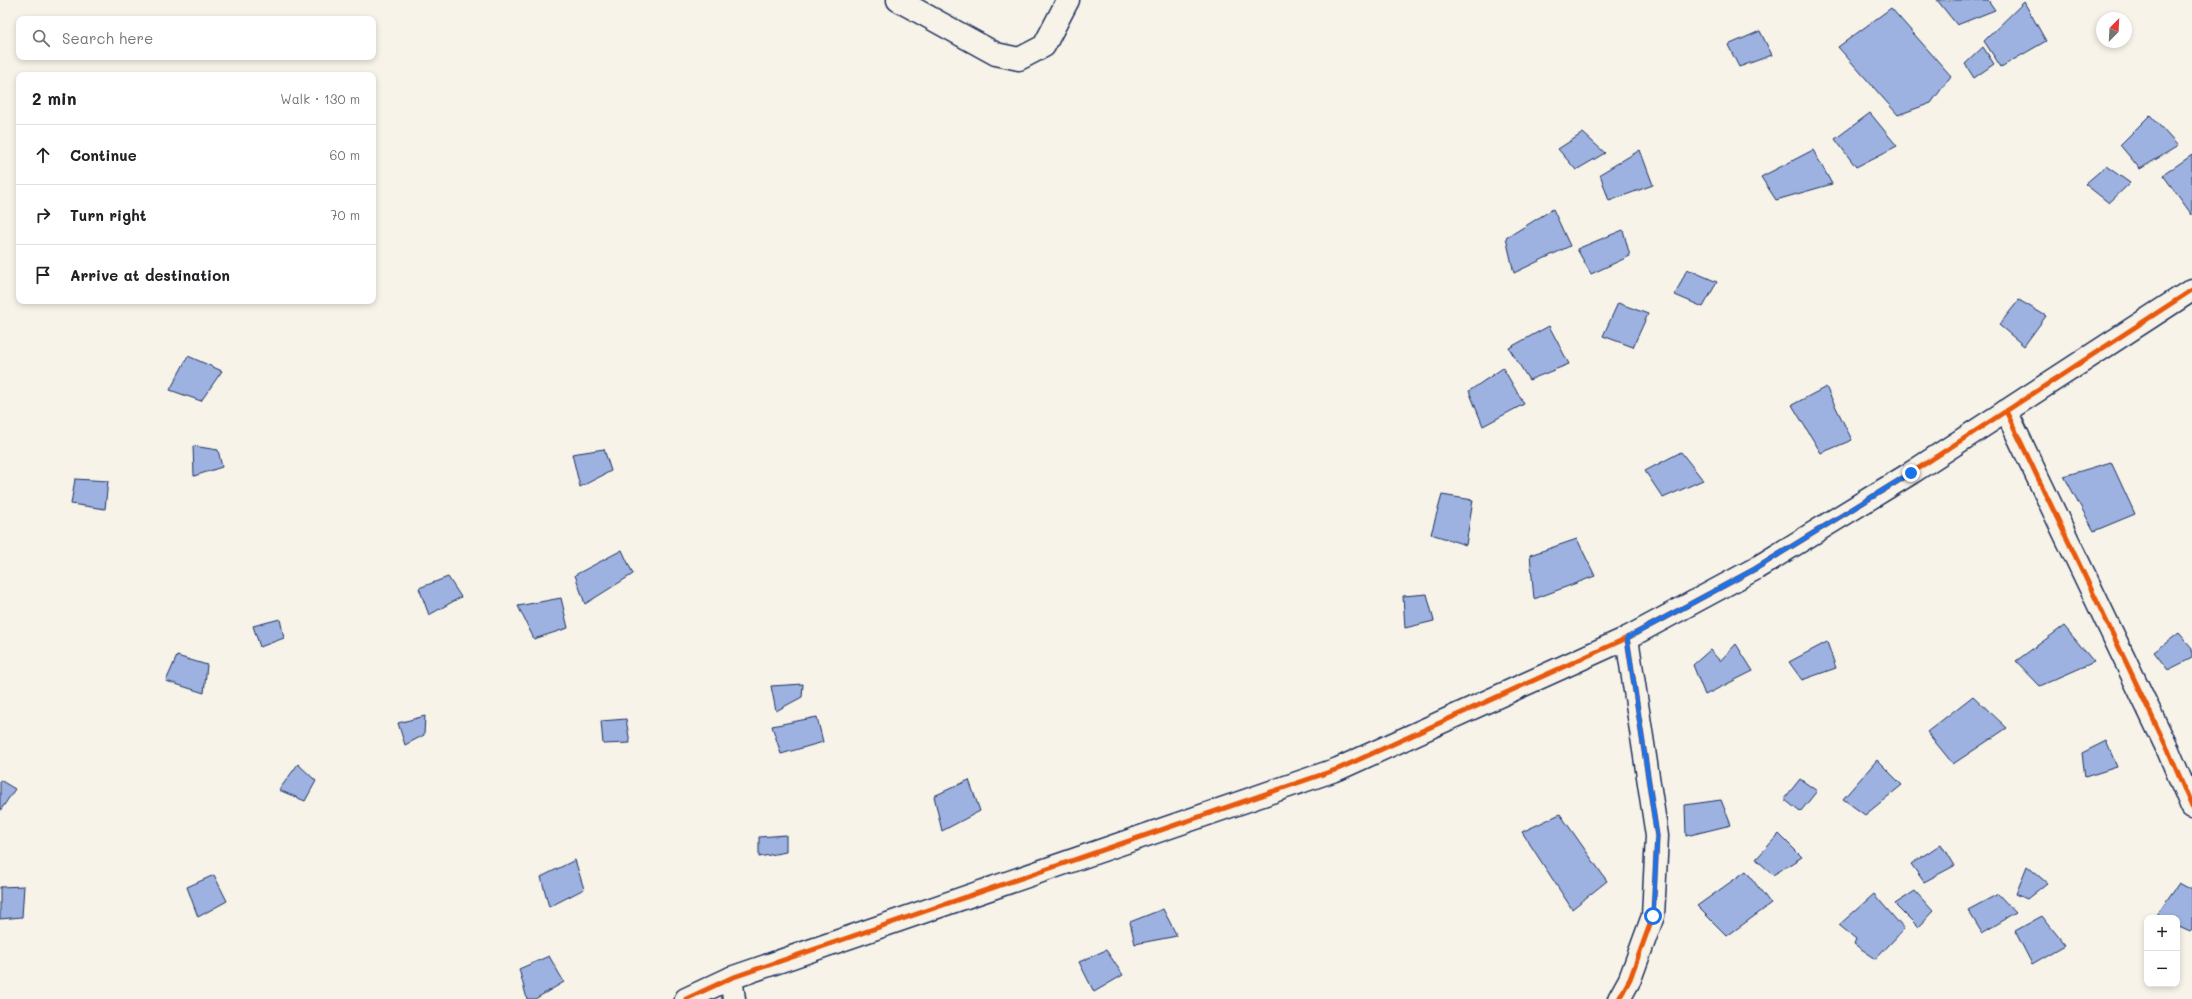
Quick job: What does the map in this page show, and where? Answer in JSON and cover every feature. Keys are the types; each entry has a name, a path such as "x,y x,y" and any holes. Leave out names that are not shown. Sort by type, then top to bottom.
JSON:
{"street":[{"path":"898,0 996,54 1019,58 1044,46 1068,0"},
{"path":"686,999 732,989 1338,769 1627,638 1755,569 1911,473 2192,290"},
{"path":"2006,411 2168,750 2192,807"},
{"path":"1620,999 1630,979 1653,916 1657,836 1627,638"}],"building":[{"path":"1937,0 1988,0 1995,10 1957,25"},
{"path":"2024,2 2046,41 2001,67 1984,41"},
{"path":"1891,8 1951,76 1931,103 1898,115 1838,47"},
{"path":"1760,31 1772,55 1739,67 1728,45"},
{"path":"1983,47 1994,64 1974,78 1965,64"},
{"path":"1870,113 1897,146 1856,167 1835,139"},
{"path":"2150,115 2178,146 2140,169 2120,145"},
{"path":"1583,133 1605,153 1576,170 1558,149"},
{"path":"1640,150 1653,185 1609,201 1600,174"},
{"path":"1813,150 1832,184 1776,200 1761,177"},
{"path":"2192,155 2192,215 2163,175"},
{"path":"2106,166 2130,183 2109,203 2085,184"},
{"path":"1553,209 1570,246 1514,273 1506,238"},
{"path":"1623,230 1630,256 1591,274 1577,249"},
{"path":"1687,269 1717,282 1703,307 1675,295"},
{"path":"2019,300 2046,316 2024,346 1999,325"},
{"path":"1618,303 1648,314 1633,347 1603,336"},
{"path":"1549,326 1569,364 1529,380 1509,348"},
{"path":"188,356 222,371 201,401 170,390"},
{"path":"1503,368 1524,404 1483,426 1469,391"},
{"path":"1826,387 1852,440 1821,453 1792,405"},
{"path":"193,446 218,450 222,467 194,476"},
{"path":"604,449 611,471 580,487 572,454"},
{"path":"1681,452 1703,480 1663,498 1645,471"},
{"path":"2111,462 2135,514 2094,531 2064,476"},
{"path":"75,479 108,481 105,509 71,504"},
{"path":"1442,495 1473,500 1466,545 1431,534"},
{"path":"1577,539 1595,576 1534,599 1530,555"},
{"path":"622,550 633,574 585,604 575,575"},
{"path":"448,577 461,597 429,615 419,588"},
{"path":"1427,594 1434,621 1405,628 1403,596"},
{"path":"561,598 568,628 534,639 518,606"},
{"path":"280,619 284,638 260,647 253,626"},
{"path":"2064,626 2094,662 2040,686 2016,661"},
{"path":"2179,633 2192,648 2192,658 2168,670 2154,652"},
{"path":"1827,642 1836,668 1802,680 1789,662"},
{"path":"1736,644 1753,671 1705,695 1693,665 1710,650 1720,661"},
{"path":"177,656 207,665 204,693 166,681"},
{"path":"803,684 802,697 776,711 771,686"},
{"path":"1973,696 2007,728 1953,764 1927,732"},
{"path":"425,716 424,735 405,745 398,723"},
{"path":"817,717 823,742 781,754 772,726"},
{"path":"626,719 630,743 603,744 601,721"},
{"path":"2106,741 2117,767 2085,777 2082,753"},
{"path":"1877,760 1902,785 1865,815 1843,799"},
{"path":"298,764 316,781 305,801 279,790"},
{"path":"1800,779 1817,791 1800,812 1784,799"},
{"path":"0,780 15,789 0,811"},
{"path":"969,780 980,811 942,831 934,796"},
{"path":"1721,800 1731,825 1686,836 1685,805"},
{"path":"1560,814 1607,881 1572,909 1522,832"},
{"path":"1779,834 1802,857 1773,875 1756,859"},
{"path":"786,835 786,852 759,857 759,837"},
{"path":"1941,844 1954,866 1924,882 1911,864"},
{"path":"575,860 584,889 549,907 541,877"},
{"path":"2027,866 2047,883 2027,899 2016,894"},
{"path":"1746,871 1771,904 1727,936 1697,906"},
{"path":"214,875 227,901 198,917 187,887"},
{"path":"2179,883 2192,890 2192,930 2190,932 2180,927 2180,915 2156,915"},
{"path":"24,886 22,917 0,919 0,887"},
{"path":"1915,891 1933,911 1918,927 1895,904"},
{"path":"1874,894 1904,929 1876,959 1854,944 1856,939 1839,925"},
{"path":"1998,894 2016,913 1982,933 1968,910"},
{"path":"1163,909 1177,936 1135,944 1130,922"},
{"path":"2042,916 2065,945 2032,964 2015,931"},
{"path":"1106,950 1123,975 1094,992 1079,962"},
{"path":"549,956 564,982 535,999 527,999 519,969"}],"cycle path":[{"path":"686,999 731,978 1338,769 1627,638 1755,569 1911,473 2192,290"},
{"path":"2006,411 2168,750 2192,807"},
{"path":"1619,999 1630,979 1653,916 1657,836 1627,638"}],"route":[{"path":"1653,916 1657,836 1627,638 1755,569 1911,473"}]}
